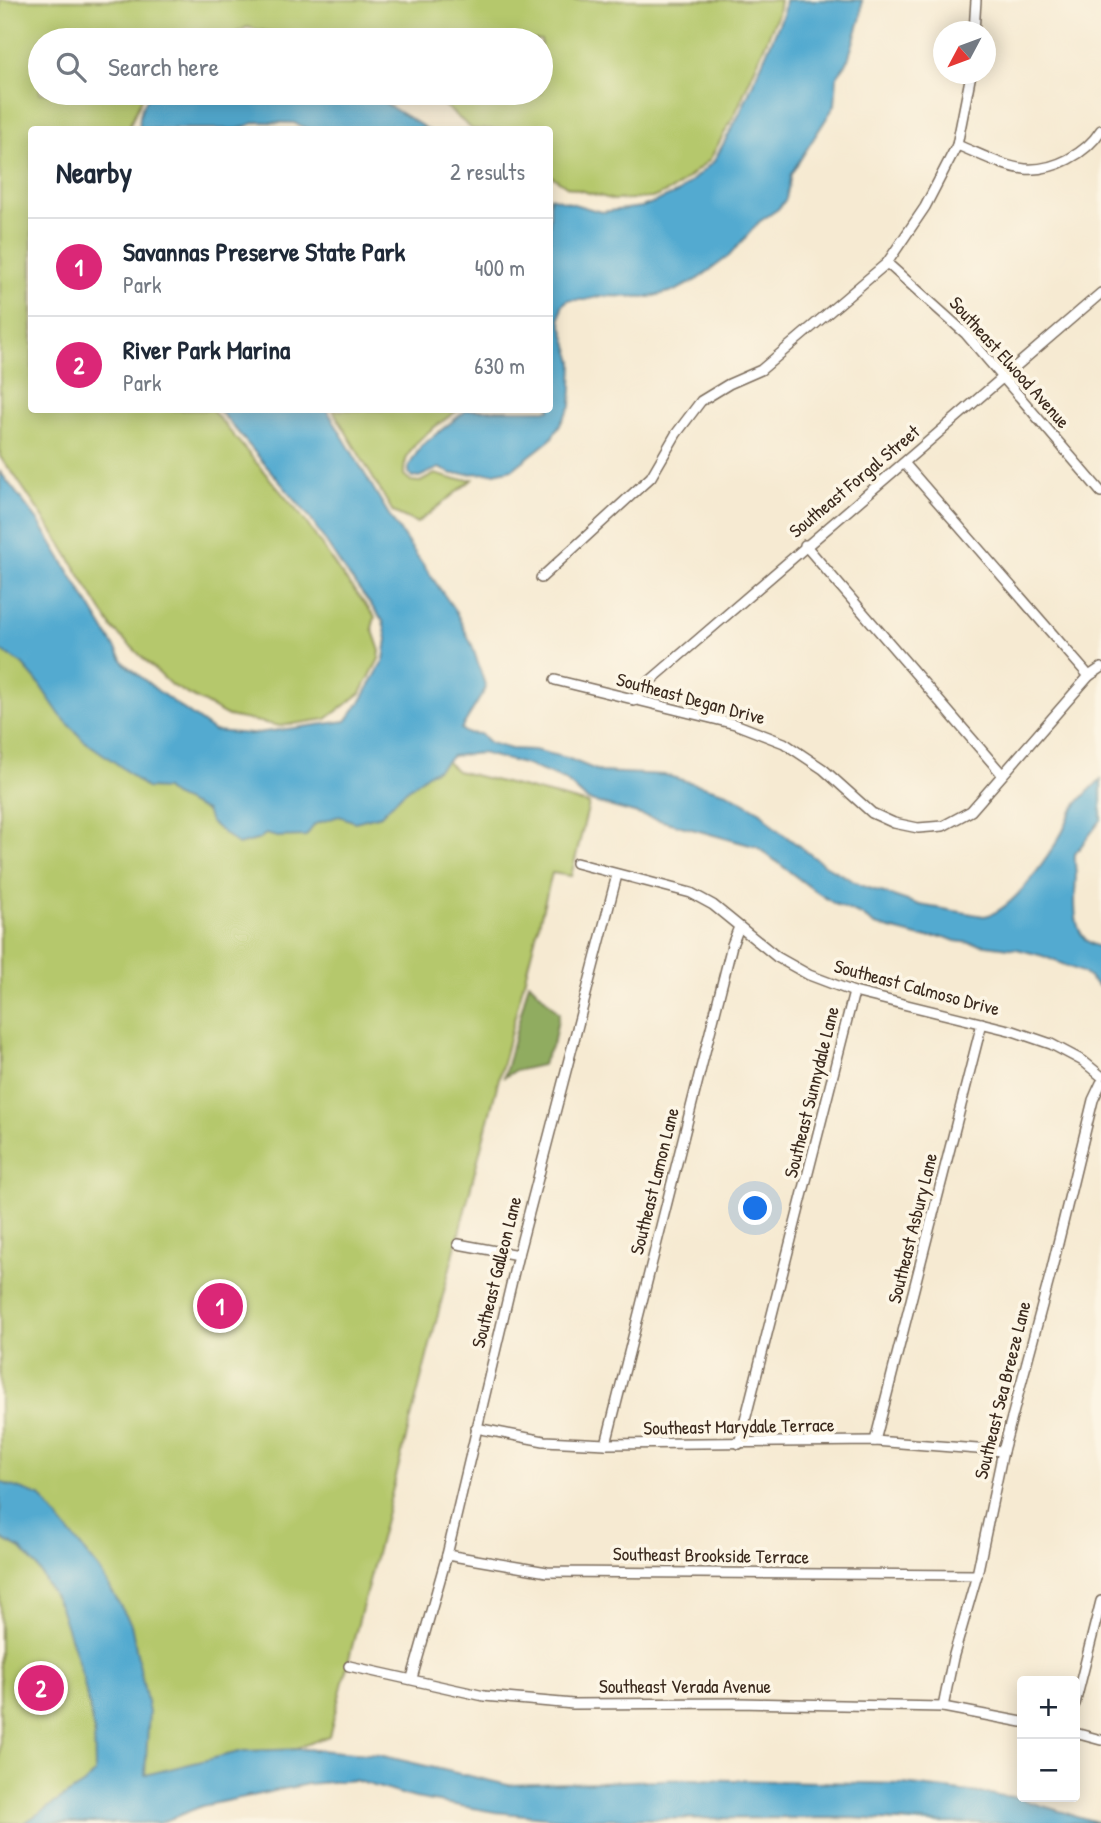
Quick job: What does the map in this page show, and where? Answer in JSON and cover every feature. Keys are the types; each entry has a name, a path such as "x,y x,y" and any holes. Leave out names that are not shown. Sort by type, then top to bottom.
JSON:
{"street":[{"path":"975,21 976,0"},
{"path":"541,578 650,477 676,434 701,401 729,384 761,370 887,263 925,207 957,145 969,84"},
{"path":"957,145 1026,169 1052,166 1075,156 1094,141 1101,130"},
{"name":"Southeast Elwood Avenue","path":"887,263 966,334 1101,492"},
{"name":"Southeast Forgal Street","path":"634,701 643,687 805,545 1101,293"},
{"path":"904,463 1089,677"},
{"path":"805,545 1002,774"},
{"name":"Southeast Degan Drive","path":"555,680 735,724 784,743 823,769 872,813 894,823 918,828 943,825 971,811 1089,677 1101,668"},
{"name":"Southeast Calmoso Drive","path":"576,863 691,893 713,905 777,957 809,975 855,992 1013,1031 1051,1044 1083,1061 1101,1076"},
{"name":"Southeast Galleon Lane","path":"412,1678 447,1555 518,1255 617,875"},
{"name":"Southeast Lamon Lane","path":"606,1444 732,945 739,927"},
{"name":"Southeast Sunnydale Lane","path":"739,1444 855,992"},
{"name":"Southeast Asbury Lane","path":"875,1441 982,1023"},
{"name":"Southeast Sea Breeze Lane","path":"943,1707 953,1658 977,1575 1003,1451 1093,1100 1101,1083"},
{"path":"458,1244 518,1255"},
{"name":"Southeast Marydale Terrace","path":"476,1428 544,1441 606,1444 875,1441 1003,1451"},
{"name":"Southeast Brookside Terrace","path":"447,1555 547,1572 977,1575"},
{"path":"1080,1684 1101,1601"},
{"name":"Southeast Verada Avenue","path":"349,1666 484,1696 573,1704 738,1703 943,1707 1017,1721"},
{"path":"1080,1734 1101,1740"}],"green space":[{"path":"0,0 780,0 778,14 736,112 710,159 676,188 652,198 614,200 568,187 553,177 553,126 468,126 443,105 553,105 553,28 28,28 28,105 139,105 129,126 28,126 28,413 215,413 303,518 375,617 372,628 380,651 379,659 361,693 326,719 280,726 228,716 171,685 113,629 61,544 0,457"},
{"path":"335,413 454,413 431,429 415,445 405,464 404,475 411,481 420,482 435,474 453,479 473,479 417,523 393,512"},
{"path":"0,544 213,789 423,741 457,771 589,804 571,876 552,873 329,1736 95,1823 0,1823"},
{"path":"529,982 559,1013 554,1041 542,1065 515,1071 504,1077"}],"water":[{"path":"785,0 862,0 861,17 847,63 837,76 835,105 791,174 786,199 778,209 759,222 729,256 698,279 677,290 650,297 602,296 568,300 562,305 560,319 573,362 571,406 551,439 513,469 494,473 453,474 439,468 419,477 412,477 409,466 421,446 463,413 553,413 553,198 601,212 642,207 679,192 714,161 740,113 783,15"},
{"path":"144,105 388,105 422,126 301,126 294,123 257,122 246,126 140,126"},
{"path":"222,413 329,413 392,520 456,612 472,645 486,688 461,729 466,733 480,734 490,743 511,749 534,750 567,758 601,772 665,775 727,793 761,812 775,828 823,864 860,885 920,905 984,916 1006,905 1040,868 1075,807 1101,779 1101,820 1075,854 1075,907 1083,937 1101,947 1101,988 1082,972 1043,956 945,937 921,937 875,925 815,891 757,847 587,800 565,780 527,765 481,753 452,756 402,794 381,815 355,822 339,816 315,824 306,836 277,837 266,834 257,840 238,845 210,822 206,811 173,796 165,789 146,788 83,740 60,715 22,664 0,650 0,472 39,522 125,664 158,691 214,731 250,734 346,721 361,701 384,660 387,639 383,621 308,515"},
{"path":"0,1482 40,1496 99,1569 131,1624 149,1712 145,1775 243,1751 305,1749 379,1755 508,1785 691,1779 903,1784 1013,1797 1017,1798 1017,1802 1030,1802 1100,1823 932,1823 850,1818 563,1819 495,1812 415,1798 354,1780 308,1784 202,1806 160,1823 24,1823 84,1784 95,1773 94,1731 82,1674 60,1607 37,1567 21,1549 0,1538"}],"place":[{"name":"Savannas Preserve State Park","path":"220,1306"},
{"name":"River Park Marina","path":"41,1688"}]}
